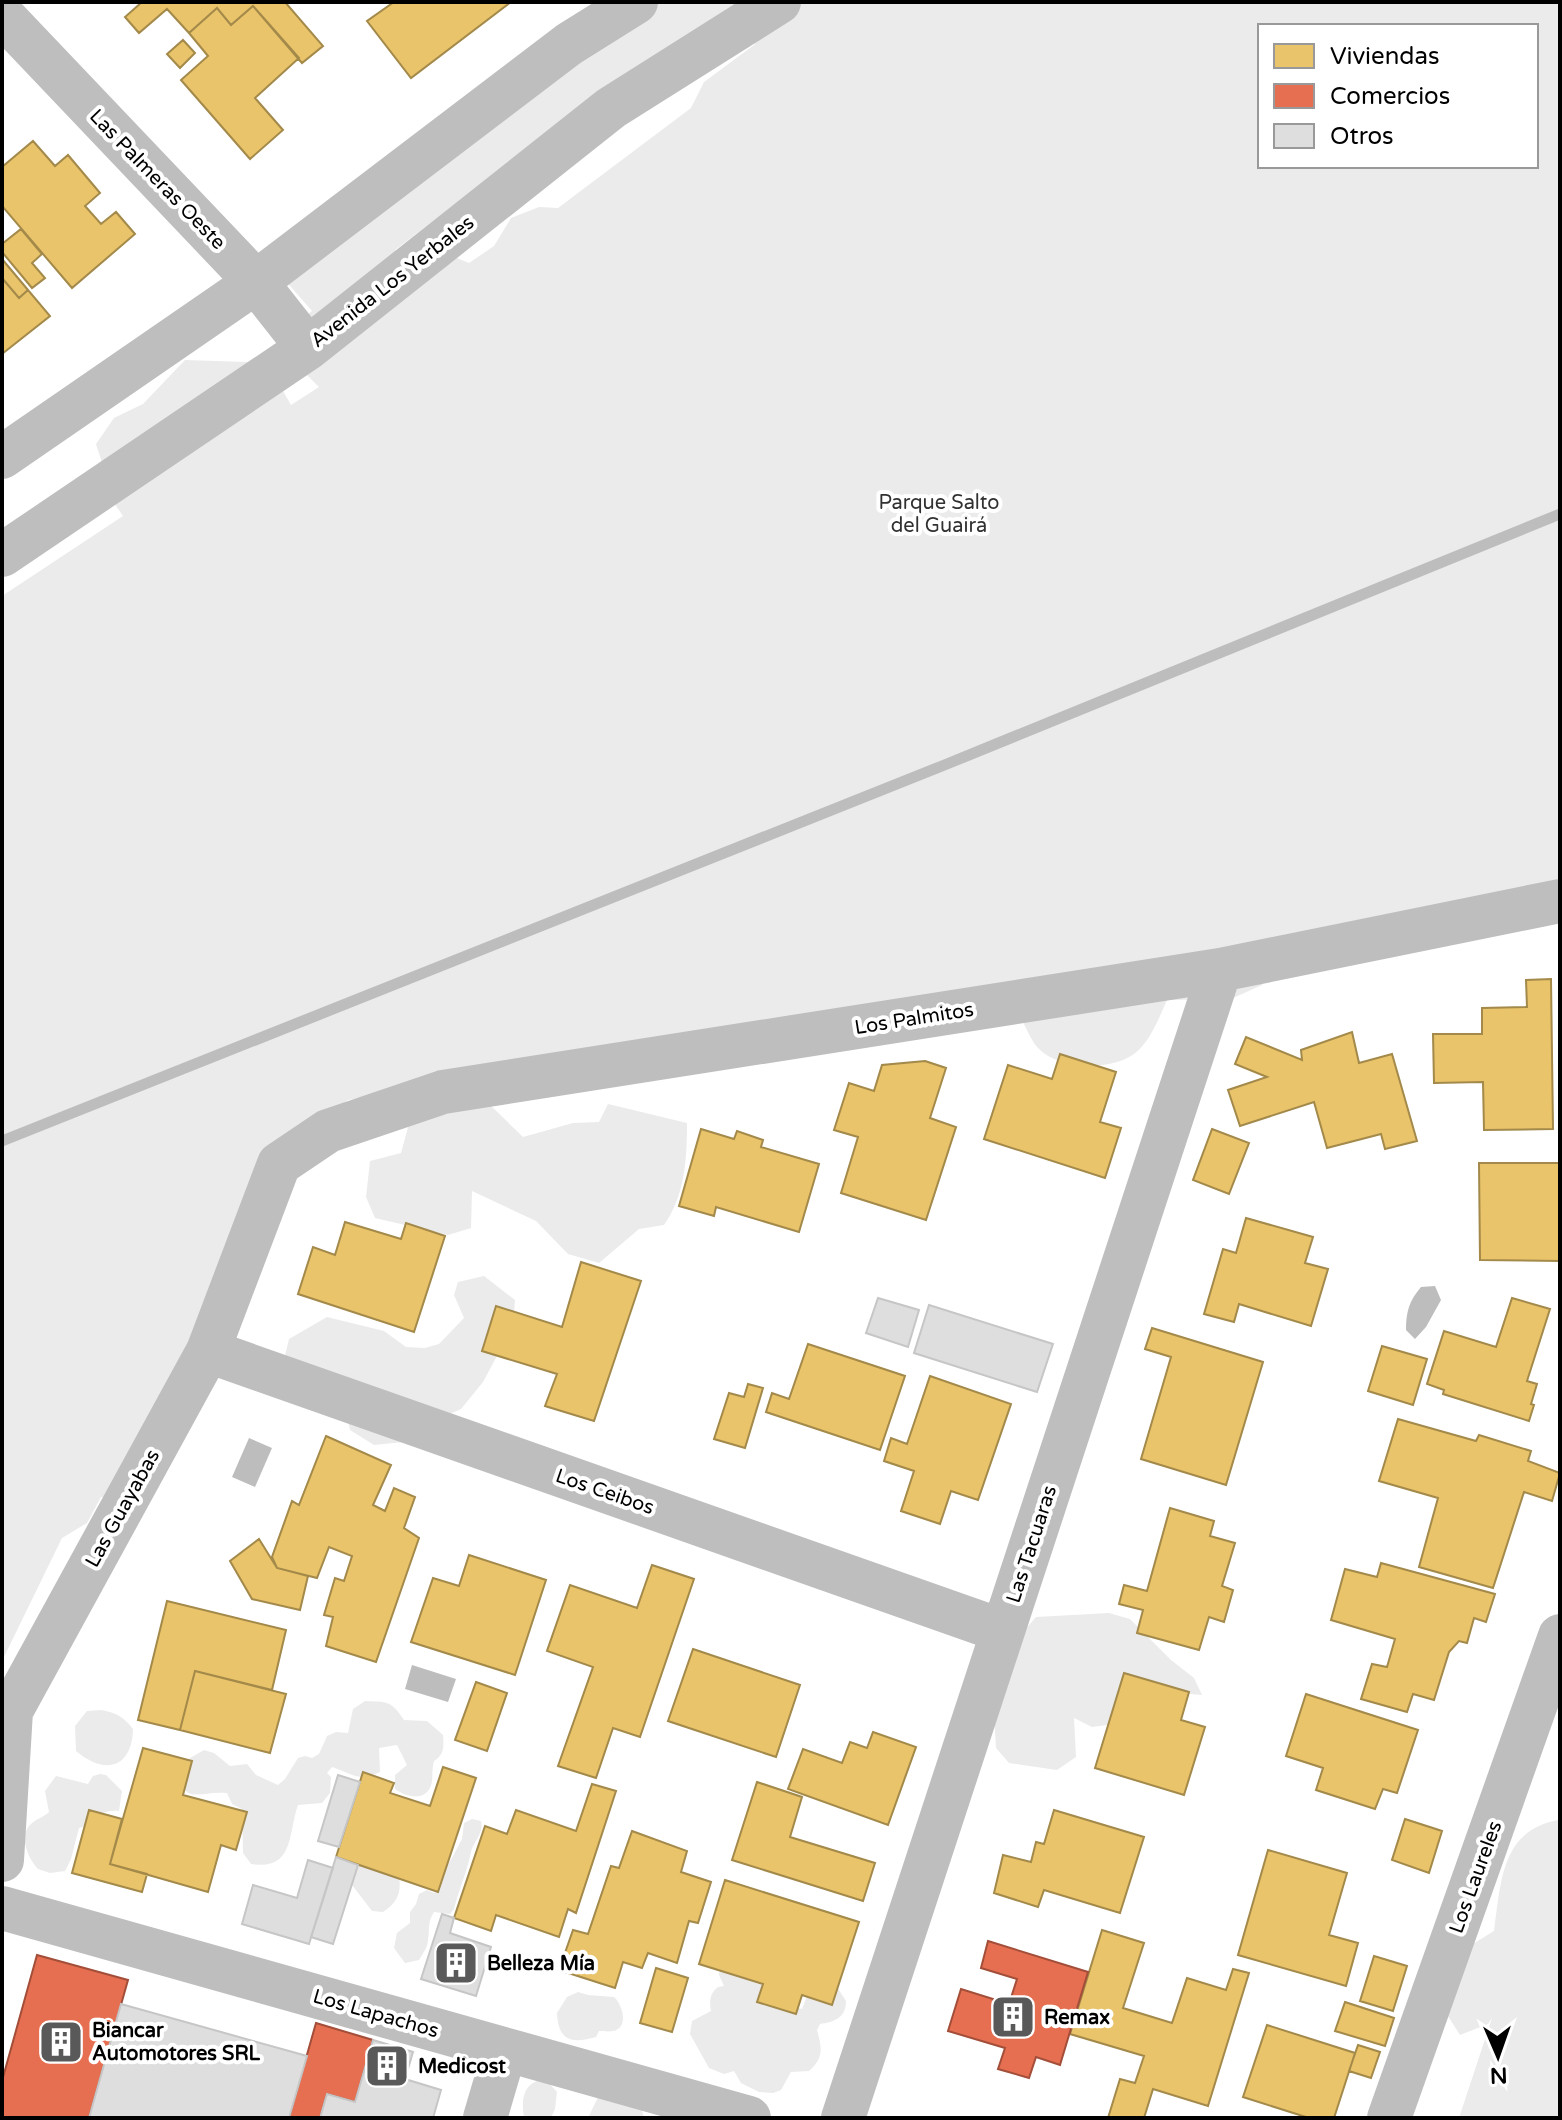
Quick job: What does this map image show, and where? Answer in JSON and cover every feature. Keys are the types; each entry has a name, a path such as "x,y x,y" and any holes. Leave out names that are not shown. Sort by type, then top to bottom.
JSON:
{"street":[{"path":"2,457 256,282 569,44 636,2"},
{"name":"Avenida Los Yerbales","path":"2,555 308,348 611,108 779,2"},
{"name":"Las Palmeras Oeste","path":"2,15 256,282 308,348"},
{"name":"Los Palmitos","path":"279,1164 328,1131 443,1092 1220,970 1560,901"},
{"name":"Las Tacuaras","path":"843,2118 1220,970"},
{"name":"Las Guayabas","path":"2,1860 7,1713 208,1351 279,1164"},
{"name":"Los Ceibos","path":"208,1351 1003,1631"},
{"name":"Los Laureles","path":"1389,2118 1560,1636"},
{"name":"Los Lapachos","path":"2,1908 749,2118"},
{"path":"485,2118 505,2050"}],"green space":[{"name":"Parque Salto del Guairá","path":"661,2 753,2 585,104 395,250 410,258 440,251 469,263 494,246 511,218 539,207 558,208 691,108 704,82 754,45 774,19 800,4 1560,2 1560,903 1274,957 1262,985 1231,999 1167,1000 1154,1029 1140,1049 1124,1060 1112,1063 1085,1066 1048,1056 1036,1046 1023,1022 485,1100 523,1137 573,1123 599,1122 608,1104 687,1123 681,1189 671,1214 664,1225 639,1229 599,1263 568,1254 536,1221 472,1191 471,1228 448,1235 375,1218 366,1197 370,1161 401,1153 419,1087 348,1100 305,1130 132,1498 101,1497 87,1523 62,1538 2,1661 2,596 123,516 116,506 96,444 114,418 143,404 185,360 247,362 274,375 291,405 319,387 304,372 308,314 312,311 284,279 554,76"},
{"path":"484,1276 515,1300 513,1326 483,1382 461,1409 438,1419 423,1440 374,1445 350,1430 345,1407 284,1360 289,1339 327,1317 384,1331 406,1347 425,1348 439,1344 464,1318 454,1295 458,1282"},
{"path":"1109,1613 1130,1619 1194,1678 1202,1695 1145,1690 1114,1724 1092,1727 1074,1718 1076,1757 1057,1770 1009,1763 996,1748 994,1715 1011,1646 1036,1617"},
{"path":"365,1701 388,1703 404,1720 427,1721 443,1735 443,1750 434,1761 431,1785 423,1795 408,1795 395,1789 395,1775 407,1765 397,1745 379,1748 380,1772 372,1775 355,1776 332,1767 327,1773 331,1777 330,1793 322,1803 298,1805 283,1856 265,1865 251,1864 243,1853 242,1809 232,1804 227,1793 192,1794 184,1786 185,1761 204,1750 214,1753 230,1766 247,1764 256,1775 278,1785 298,1758 312,1758 319,1754 327,1736 336,1732 348,1733 353,1709"},
{"path":"101,1710 119,1716 133,1729 128,1753 115,1764 97,1763 76,1751 75,1726 87,1711"},
{"path":"106,1775 122,1791 119,1811 102,1814 89,1825 79,1828 65,1871 50,1873 38,1869 28,1853 25,1835 31,1824 49,1812 45,1791 56,1776 88,1784 93,1776"},
{"path":"1560,1814 1560,2118 1459,2118 1492,2018 1488,2024 1460,2035 1439,2002 1468,1947 1494,1931 1502,1878 1514,1848 1525,1835 1539,1826 1558,1820"},
{"path":"472,1819 481,1821 481,1830 472,1848 454,1909 450,1914 434,1912 423,1953 419,1960 405,1963 394,1948 397,1933 410,1923 410,1912 419,1894 427,1890 434,1893 440,1890 447,1867 462,1839 464,1823"},
{"path":"355,1861 398,1871 398,1894 383,1912 372,1911 349,1881"},
{"path":"736,1955 788,2005 802,2009 809,1991 835,1984 846,2001 841,2015 820,2024 817,2030 820,2052 814,2066 809,2071 791,2072 781,2090 773,2093 759,2092 741,2083 734,2071 724,2074 709,2068 690,2034 692,2021 711,2011 712,1995 718,1987 724,1986 719,1975 720,1967"},
{"path":"578,1992 614,1997 622,2010 621,2026 613,2031 599,2031 596,2037 587,2039 573,2040 563,2035 557,2013 567,1997"},
{"path":"545,2079 557,2092 551,2118 524,2118 525,2092 532,2084"},
{"path":"600,2093 642,2110 644,2118 588,2118"}],"shaded area":[{"path":"1435,1286 1441,1300 1426,1327 1415,1339 1406,1330 1409,1307 1421,1287"},
{"path":"249,1438 272,1448 255,1487 232,1477"},
{"path":"412,1665 456,1679 448,1702 405,1689"}],"building: Viviendas":[{"path":"142,2 285,2 323,46 302,63 253,6 231,25 217,8 189,33 167,9 139,33 125,17"},
{"path":"394,2 511,2 411,78 367,21"},
{"path":"253,6 299,58 255,98 283,130 250,159 181,80 208,56 189,33 217,8 231,25"},
{"path":"183,40 195,53 180,68 167,54"},
{"path":"33,141 55,166 68,155 100,193 85,206 101,224 116,212 135,234 72,288 2,206 2,167"},
{"path":"21,229 42,254 32,263 45,278 32,288 2,252 2,244"},
{"path":"2,259 28,290 19,298 2,278"},
{"path":"2,278 19,298 28,290 50,316 2,354"},
{"path":"1551,979 1553,1129 1484,1130 1483,1082 1434,1083 1433,1034 1482,1034 1482,1008 1527,1007 1526,980"},
{"path":"1352,1032 1359,1063 1392,1054 1417,1141 1385,1149 1381,1134 1327,1148 1314,1102 1240,1126 1228,1090 1267,1077 1235,1064 1246,1037 1302,1060 1301,1050"},
{"path":"1060,1054 1116,1072 1100,1122 1121,1128 1105,1178 984,1139 1008,1065 1052,1079"},
{"path":"925,1061 946,1068 930,1118 956,1127 926,1220 841,1193 858,1137 834,1130 849,1083 874,1091 882,1065"},
{"path":"701,1129 734,1139 737,1131 763,1140 761,1147 819,1164 799,1232 716,1207 714,1216 679,1206"},
{"path":"1212,1129 1249,1143 1229,1194 1193,1180"},
{"path":"1479,1163 1560,1163 1560,1261 1480,1260"},
{"path":"1246,1218 1313,1237 1305,1263 1328,1269 1311,1326 1239,1304 1234,1322 1204,1314 1223,1249 1236,1253"},
{"path":"345,1222 401,1239 406,1223 445,1236 414,1332 298,1294 313,1247 335,1255"},
{"path":"581,1262 641,1281 594,1421 545,1406 557,1374 482,1351 496,1306 562,1327"},
{"path":"1512,1298 1550,1309 1527,1381 1537,1384 1529,1421 1443,1394 1444,1390 1427,1384 1444,1331 1496,1347"},
{"path":"1152,1328 1263,1362 1226,1485 1141,1459 1171,1357 1145,1349"},
{"path":"808,1344 905,1376 880,1450 766,1412 772,1393 789,1399"},
{"path":"1382,1346 1427,1359 1413,1405 1368,1391"},
{"path":"930,1376 1011,1404 978,1500 951,1491 940,1524 901,1511 914,1471 884,1461 891,1438 907,1444"},
{"path":"748,1384 763,1388 745,1448 714,1439 729,1393 744,1397"},
{"path":"1398,1419 1476,1441 1479,1435 1531,1451 1528,1461 1560,1473 1552,1501 1524,1492 1493,1588 1419,1567 1438,1498 1379,1481"},
{"path":"326,1436 391,1465 373,1505 385,1511 394,1488 415,1497 404,1528 419,1538 376,1662 326,1646 333,1617 324,1615 335,1578 344,1581 352,1556 329,1547 317,1578 277,1568 272,1557 292,1501 299,1505"},
{"path":"1170,1508 1214,1521 1210,1536 1235,1543 1222,1586 1233,1590 1224,1622 1209,1617 1199,1650 1137,1633 1143,1610 1119,1604 1124,1585 1147,1591"},
{"path":"259,1539 277,1568 308,1576 300,1610 252,1599 230,1561"},
{"path":"469,1555 546,1580 515,1675 411,1642 433,1578 459,1586"},
{"path":"1381,1563 1495,1594 1486,1622 1474,1618 1467,1643 1459,1641 1449,1652 1434,1700 1413,1694 1407,1712 1361,1699 1372,1664 1387,1667 1395,1639 1331,1620 1345,1569 1377,1577"},
{"path":"652,1565 694,1579 640,1737 613,1728 596,1778 558,1766 593,1667 547,1651 570,1585 637,1608"},
{"path":"167,1601 286,1630 272,1690 195,1671 180,1730 138,1720"},
{"path":"693,1649 800,1685 776,1757 668,1721"},
{"path":"195,1671 286,1694 270,1753 180,1730"},
{"path":"1124,1673 1189,1692 1181,1720 1205,1727 1184,1795 1095,1768"},
{"path":"476,1682 507,1693 487,1751 455,1740"},
{"path":"1306,1694 1418,1730 1397,1793 1383,1789 1375,1809 1316,1790 1323,1768 1286,1756"},
{"path":"873,1732 916,1747 888,1825 788,1789 803,1749 842,1763 850,1742 867,1748"},
{"path":"143,1748 192,1761 183,1795 247,1812 236,1850 221,1845 208,1892 110,1864"},
{"path":"443,1767 476,1778 438,1892 336,1857 363,1772 394,1783 390,1793 430,1806"},
{"path":"757,1782 802,1797 790,1837 875,1863 863,1901 732,1860"},
{"path":"592,1784 616,1791 576,1913 568,1909 559,1937 496,1915 491,1931 454,1918 485,1826 507,1834 516,1810 576,1831"},
{"path":"89,1810 122,1819 110,1864 147,1874 142,1892 72,1873"},
{"path":"1054,1810 1144,1837 1120,1913 1044,1890 1038,1907 994,1893 1003,1855 1031,1862 1036,1842 1044,1844"},
{"path":"1405,1819 1442,1831 1429,1873 1392,1860"},
{"path":"632,1831 687,1851 681,1872 711,1882 698,1923 689,1921 677,1963 648,1953 642,1968 623,1962 615,1988 559,1970 573,1930 588,1934 611,1866 619,1868"},
{"path":"1268,1850 1347,1873 1329,1935 1358,1943 1346,1986 1238,1955"},
{"path":"725,1880 859,1922 832,2005 802,1995 796,2014 757,2002 763,1984 699,1964"},
{"path":"1102,1930 1144,1943 1123,2008 1172,2023 1187,1978 1226,1990 1233,1969 1249,1973 1208,2106 1153,2089 1144,2118 1108,2118 1120,2079 1135,2083 1144,2056 1070,2034"},
{"path":"1374,1956 1407,1966 1393,2011 1360,2001"},
{"path":"656,1968 688,1978 672,2032 640,2023"},
{"path":"1345,2002 1394,2018 1385,2046 1335,2031"},
{"path":"1267,2025 1355,2053 1334,2118 1309,2118 1243,2097"},
{"path":"1358,2045 1380,2052 1371,2078 1349,2071"}],"building: Comercios":[{"name":"Remax","path":"988,1941 1088,1972 1060,2065 1036,2057 1029,2078 998,2069 1005,2048 948,2031 961,1989 1009,2004 1017,1979 981,1968"},
{"name":"Biancar Automotores SRL","path":"37,1955 128,1980 89,2118 2,2118 2,2081"},
{"path":"316,2023 373,2040 355,2102 327,2094 320,2118 289,2118"}],"building: Otros":[{"path":"878,1298 919,1310 908,1347 866,1333"},
{"path":"929,1305 1053,1344 1037,1392 914,1353"},
{"path":"338,1775 360,1782 339,1847 318,1841"},
{"path":"336,1857 358,1865 333,1944 311,1937"},
{"path":"308,1860 333,1868 309,1944 242,1924 253,1885 297,1898"},
{"name":"Belleza Mía","path":"442,1914 454,1918 450,1933 491,1947 476,1996 421,1979"},
{"path":"121,2004 307,2056 289,2118 89,2118"},
{"name":"Medicost","path":"373,2040 413,2052 405,2079 441,2090 433,2118 320,2118 327,2094 355,2102"}],"waterway":[{"path":"2,1141 942,766 1560,514"}],"place":[{"name":"Belleza Mía","path":"456,1963"},
{"name":"Remax","path":"1013,2017"},
{"name":"Biancar Automotores SRL","path":"61,2042"},
{"name":"Medicost","path":"387,2066"}]}
